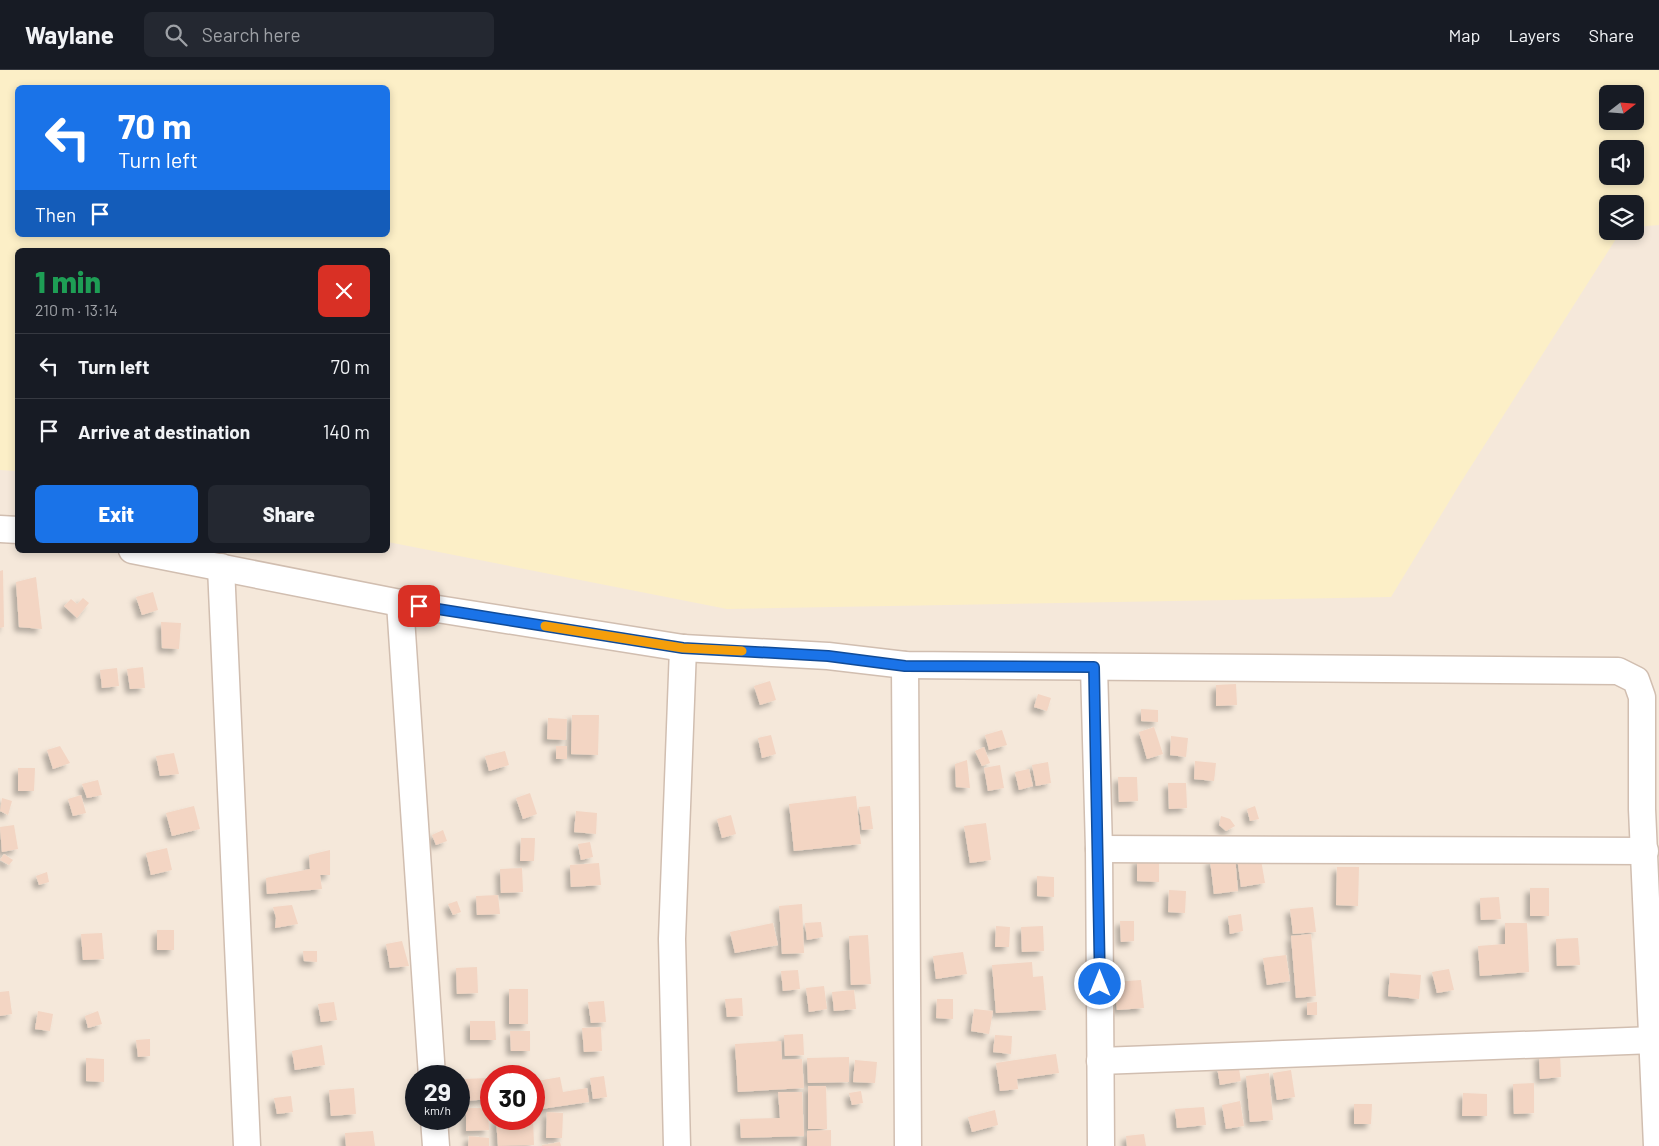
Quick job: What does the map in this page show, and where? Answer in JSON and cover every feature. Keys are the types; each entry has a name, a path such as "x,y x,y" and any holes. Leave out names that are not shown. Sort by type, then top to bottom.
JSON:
{"street":[{"path":"0,529 15,530"},
{"path":"148,553 400,603 683,648 828,656 905,666 1618,671 1636,680 1642,697 1651,809 1645,851 1657,1146"},
{"path":"221,567 247,1146"},
{"path":"400,603 431,1065"},
{"path":"677,1146 672,939 683,648"},
{"path":"905,666 908,1146"},
{"path":"1094,667 1099,849 1101,1146"},
{"path":"1099,849 1645,851"},
{"path":"1100,1061 1654,1040"},
{"path":"435,1130 436,1146"}],"shaded area":[{"path":"0,70 1659,70 1659,1146 0,1146"}],"sand":[{"path":"0,70 1659,70 1659,225 1644,226 1644,195 1599,195 1599,240 1615,240 1461,482 1391,597 727,609 390,542 390,248 15,248 15,471 0,470"}],"building":[{"path":"3,570 4,627 0,628 0,571"},
{"path":"36,577 42,629 19,627 16,582"},
{"path":"153,592 158,610 142,615 136,597"},
{"path":"83,598 89,603 77,618 64,606 71,599 77,604"},
{"path":"161,622 181,623 179,649 162,648"},
{"path":"143,667 145,688 130,689 127,669"},
{"path":"117,668 119,686 102,688 100,670"},
{"path":"770,681 776,700 760,705 754,686"},
{"path":"1236,684 1237,705 1216,706 1216,685"},
{"path":"1038,694 1051,698 1047,711 1034,707"},
{"path":"1141,709 1158,710 1158,722 1141,721"},
{"path":"572,715 599,715 598,755 571,754"},
{"path":"548,718 567,719 566,740 547,739"},
{"path":"1154,727 1163,754 1147,759 1139,732"},
{"path":"1002,730 1007,745 989,750 985,735"},
{"path":"771,735 776,754 762,758 758,738"},
{"path":"1171,736 1188,738 1186,757 1170,755"},
{"path":"60,746 70,763 53,769 47,750"},
{"path":"556,746 567,746 567,759 556,759"},
{"path":"984,747 990,763 982,766 975,751"},
{"path":"505,751 509,765 489,771 485,756"},
{"path":"174,753 179,774 160,776 156,756"},
{"path":"967,760 970,788 956,787 955,764"},
{"path":"1195,761 1216,763 1214,781 1194,779"},
{"path":"1048,762 1051,783 1036,786 1032,765"},
{"path":"1000,765 1004,788 988,791 984,768"},
{"path":"18,768 35,768 34,791 18,791"},
{"path":"1029,769 1033,786 1019,790 1015,772"},
{"path":"1118,777 1137,777 1138,801 1119,802"},
{"path":"98,780 102,795 87,798 82,784"},
{"path":"1168,783 1186,783 1187,808 1169,809"},
{"path":"530,793 537,814 523,819 516,798"},
{"path":"81,795 86,813 73,816 68,799"},
{"path":"856,796 861,844 794,851 789,804"},
{"path":"2,798 12,801 8,815 0,811"},
{"path":"194,806 200,829 172,836 166,813"},
{"path":"870,806 873,829 862,830 859,807"},
{"path":"1255,806 1259,819 1250,821 1247,809"},
{"path":"576,811 597,813 596,834 574,832"},
{"path":"731,815 736,834 722,838 717,819"},
{"path":"1221,816 1230,819 1235,826 1226,831 1219,825"},
{"path":"986,823 991,860 970,863 964,826"},
{"path":"14,825 18,849 2,852 0,827"},
{"path":"443,830 447,841 436,845 432,835"},
{"path":"521,838 535,838 534,861 520,861"},
{"path":"590,842 593,857 581,860 578,844"},
{"path":"167,848 172,870 151,875 146,853"},
{"path":"330,850 330,875 320,875 322,889 267,894 266,878 310,869 309,855"},
{"path":"4,854 13,860 9,865 0,860"},
{"path":"1260,854 1265,883 1241,887 1237,857"},
{"path":"1235,857 1238,891 1214,894 1210,860"},
{"path":"1137,859 1159,860 1159,882 1137,881"},
{"path":"599,863 601,885 571,887 570,865"},
{"path":"1337,867 1359,867 1358,906 1336,905"},
{"path":"522,868 523,892 501,893 500,869"},
{"path":"47,872 49,882 39,885 36,876"},
{"path":"1037,876 1054,877 1054,897 1037,896"},
{"path":"1530,888 1549,888 1549,916 1530,916"},
{"path":"1169,890 1186,891 1185,913 1168,912"},
{"path":"498,895 500,914 477,915 476,896"},
{"path":"1499,897 1501,919 1481,920 1480,898"},
{"path":"457,901 461,912 453,915 448,904"},
{"path":"802,904 804,953 782,954 779,906"},
{"path":"292,905 298,924 275,928 276,918 273,907"},
{"path":"1313,907 1316,932 1293,934 1290,909"},
{"path":"1241,914 1243,931 1230,934 1228,916"},
{"path":"1120,921 1134,921 1134,941 1121,942"},
{"path":"821,922 823,937 807,940 805,923"},
{"path":"773,923 778,945 735,953 730,932"},
{"path":"1505,923 1527,923 1529,972 1480,976 1478,946 1505,944"},
{"path":"996,926 1010,927 1009,947 995,947"},
{"path":"1043,926 1044,951 1022,952 1021,927"},
{"path":"157,930 174,930 174,950 157,950"},
{"path":"102,933 104,959 83,960 81,934"},
{"path":"1311,934 1316,996 1296,998 1291,936"},
{"path":"868,935 871,984 851,985 849,936"},
{"path":"1578,938 1580,965 1557,966 1556,939"},
{"path":"402,941 409,966 390,968 386,944"},
{"path":"303,951 317,951 317,962 304,961"},
{"path":"963,952 967,974 936,979 933,956"},
{"path":"1286,955 1290,981 1267,985 1263,958"},
{"path":"1032,962 1033,977 1043,976 1046,1010 996,1013 992,965"},
{"path":"477,967 478,993 457,994 456,968"},
{"path":"1449,969 1454,990 1437,993 1432,972"},
{"path":"798,970 800,989 783,991 781,971"},
{"path":"1390,973 1421,975 1419,999 1388,996"},
{"path":"1141,980 1144,1008 1117,1010 1114,982"},
{"path":"824,986 827,1009 809,1012 806,988"},
{"path":"509,989 528,989 528,1024 509,1024"},
{"path":"854,990 856,1009 834,1011 832,992"},
{"path":"9,991 12,1014 0,1016 0,992"},
{"path":"742,998 743,1016 727,1017 725,999"},
{"path":"937,999 953,999 953,1019 936,1018"},
{"path":"604,1001 606,1022 591,1023 588,1002"},
{"path":"334,1002 337,1020 321,1022 318,1004"},
{"path":"1317,1002 1317,1015 1307,1015 1307,1003"},
{"path":"974,1009 993,1011 989,1034 971,1031"},
{"path":"38,1011 53,1014 50,1031 35,1029"},
{"path":"98,1011 102,1024 88,1028 85,1016"},
{"path":"470,1021 495,1021 496,1040 470,1040"},
{"path":"601,1027 602,1051 584,1052 582,1028"},
{"path":"510,1031 530,1031 530,1051 511,1051"},
{"path":"803,1034 804,1055 785,1056 784,1035"},
{"path":"995,1035 1012,1036 1011,1054 993,1052"},
{"path":"150,1039 150,1056 138,1057 136,1040"},
{"path":"781,1041 782,1060 802,1059 804,1088 738,1092 735,1044"},
{"path":"322,1045 325,1065 295,1070 292,1051"},
{"path":"1056,1054 1059,1073 1017,1079 1018,1089 1000,1091 996,1063"},
{"path":"1560,1054 1561,1077 1540,1079 1539,1055"},
{"path":"849,1057 849,1082 808,1083 807,1058"},
{"path":"86,1058 104,1059 104,1082 86,1081"},
{"path":"855,1060 877,1062 875,1083 853,1082"},
{"path":"1238,1063 1241,1081 1220,1085 1217,1067"},
{"path":"1291,1070 1295,1097 1277,1100 1273,1073"},
{"path":"1269,1073 1273,1120 1250,1122 1246,1076"},
{"path":"604,1076 607,1097 593,1099 590,1078"},
{"path":"560,1077 563,1092 587,1088 589,1102 545,1108 545,1080"},
{"path":"480,1078 480,1100 470,1101 470,1079"},
{"path":"1534,1083 1534,1113 1514,1114 1513,1084"},
{"path":"808,1086 826,1086 827,1129 808,1129"},
{"path":"354,1088 356,1114 331,1116 329,1090"},
{"path":"861,1091 863,1103 852,1105 849,1093"},
{"path":"778,1092 802,1092 804,1136 741,1138 740,1119 780,1118"},
{"path":"1463,1093 1487,1094 1487,1116 1462,1116"},
{"path":"291,1096 293,1112 277,1114 274,1098"},
{"path":"1240,1101 1244,1126 1226,1129 1222,1105"},
{"path":"1354,1104 1372,1104 1371,1124 1354,1124"},
{"path":"1204,1107 1206,1125 1177,1128 1175,1109"},
{"path":"470,1108 480,1108 480,1130 489,1130 466,1131 470,1130"},
{"path":"995,1110 998,1125 972,1132 968,1117"},
{"path":"547,1112 563,1113 562,1138 546,1138"},
{"path":"497,1130 533,1130 534,1145 498,1146"},
{"path":"831,1130 831,1146 807,1146 807,1131"},
{"path":"373,1131 375,1146 346,1146 345,1133"},
{"path":"1144,1134 1146,1146 1127,1146 1126,1136"},
{"path":"469,1136 489,1138 489,1146 468,1146"},
{"path":"560,1142 561,1146 542,1146 542,1145"}],"slow traffic":[{"path":"545,626 683,648 742,651"}],"route":[{"path":"419,606 683,648 828,656 905,666 1094,667 1099,849 1100,984"}]}
